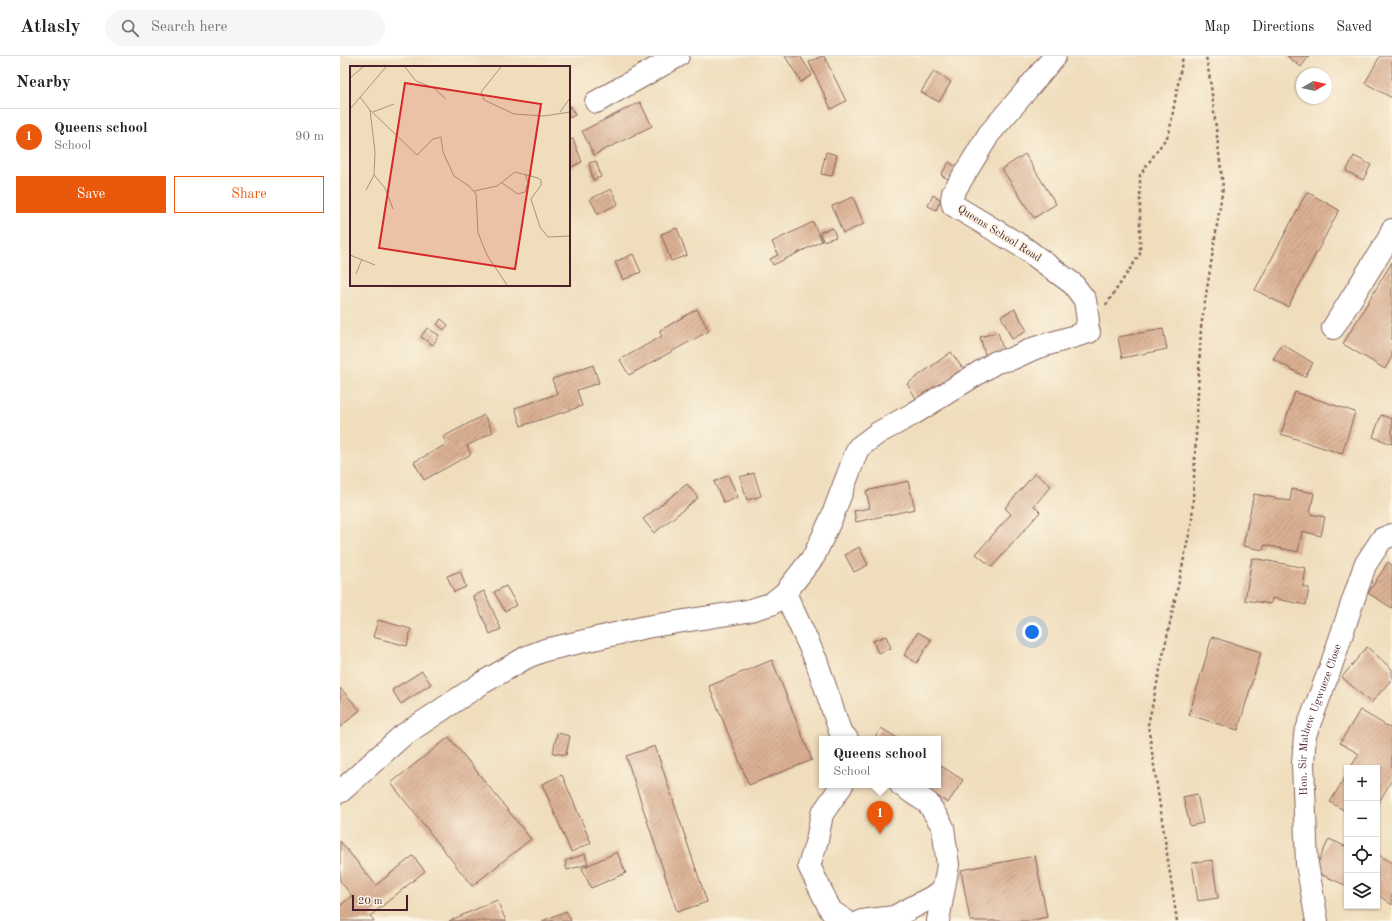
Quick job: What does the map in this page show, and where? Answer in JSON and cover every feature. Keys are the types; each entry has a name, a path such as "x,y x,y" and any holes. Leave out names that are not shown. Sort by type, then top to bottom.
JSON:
{"street":[{"path":"596,102 678,56"},
{"name":"Queens School Road","path":"785,593 814,556 832,517 858,448 878,433 912,414 996,362 1012,359 1035,348 1089,332 1086,328 1088,321 1085,300 1073,284 1023,247 953,205 952,199 953,193 989,134 1055,56"},
{"path":"1333,328 1389,238 1392,230"},
{"name":"Hon. Sir Mathew Ugwueze Close","path":"1317,921 1307,864 1303,764 1305,735 1330,669 1365,565 1382,539 1392,535"},
{"path":"340,792 402,736 482,683 527,657 545,650 646,627 747,611 771,604 785,593 816,660 840,731 844,736"},
{"path":"840,788 822,814 817,840 809,866 831,911 846,921"},
{"path":"906,788 928,803 943,827 948,865 938,921"},
{"path":"862,921 894,917 942,892"}],"path":[{"path":"1106,306 1140,254 1140,175 1169,134 1183,56"},
{"path":"1177,921 1148,725 1192,521 1201,327 1223,187 1206,56"}],"building":[{"path":"785,56 800,56 812,75 801,82"},
{"path":"824,56 846,101 831,109 809,62"},
{"path":"1287,56 1309,56 1301,67"},
{"path":"1380,56 1392,56 1392,98 1365,83"},
{"path":"934,71 951,82 939,102 921,92"},
{"path":"640,102 652,126 594,155 582,131"},
{"path":"570,106 575,115 570,118"},
{"path":"573,139 582,162 571,167 570,164 570,140"},
{"path":"826,152 837,155 832,176 821,174"},
{"path":"1025,154 1056,204 1034,218 1002,169"},
{"path":"1354,156 1371,165 1363,180 1346,171"},
{"path":"596,161 601,177 593,180 589,163"},
{"path":"949,162 961,170 953,182 941,175"},
{"path":"611,189 618,204 598,214 590,199"},
{"path":"1307,192 1339,210 1288,307 1255,290"},
{"path":"933,195 941,200 936,210 928,206"},
{"path":"853,197 864,224 843,233 832,206"},
{"path":"813,222 822,241 773,265 770,259 778,255 772,242"},
{"path":"677,228 687,255 671,261 661,234"},
{"path":"833,228 836,237 823,241 820,232"},
{"path":"633,254 641,272 623,280 615,262"},
{"path":"1392,262 1392,357 1385,369 1343,344"},
{"path":"697,309 709,331 629,375 620,360 662,336 659,331"},
{"path":"1015,309 1027,331 1012,339 1001,316"},
{"path":"441,319 448,325 444,330 437,324"},
{"path":"427,328 439,335 433,345 421,337"},
{"path":"1163,329 1167,349 1122,358 1118,337"},
{"path":"998,332 1004,354 986,358 980,337"},
{"path":"1282,344 1313,363 1305,377 1273,359"},
{"path":"951,352 963,369 918,401 907,384"},
{"path":"593,365 599,383 577,390 582,406 521,426 515,408 557,394 552,379"},
{"path":"1295,392 1355,412 1342,454 1281,434"},
{"path":"484,415 493,432 467,446 471,454 424,480 414,462 447,444 443,437"},
{"path":"1381,415 1392,419 1392,444 1373,437"},
{"path":"754,473 761,496 747,500 740,477"},
{"path":"1035,473 1051,486 1034,506 1040,512 992,567 976,554 1011,514 1005,508"},
{"path":"728,475 738,497 724,503 714,482"},
{"path":"908,481 915,509 856,522 854,511 870,508 866,491"},
{"path":"687,484 698,498 654,533 643,519"},
{"path":"1292,489 1314,493 1310,514 1325,517 1321,536 1302,531 1298,552 1265,545 1263,550 1243,546 1254,494 1290,501"},
{"path":"859,547 868,565 854,572 845,555"},
{"path":"1252,558 1306,568 1303,587 1309,588 1306,605 1272,598 1271,604 1245,600"},
{"path":"1388,562 1392,565 1392,608 1368,593"},
{"path":"460,571 466,587 454,592 447,576"},
{"path":"506,586 517,605 505,611 494,592"},
{"path":"484,591 501,629 490,634 473,596"},
{"path":"378,620 411,629 407,646 373,637"},
{"path":"918,632 931,640 917,663 904,655"},
{"path":"886,636 891,648 878,653 873,641"},
{"path":"1212,637 1261,652 1238,730 1189,715"},
{"path":"1367,647 1392,669 1392,679 1371,703 1342,677"},
{"path":"772,660 812,760 749,785 709,686"},
{"path":"422,671 431,684 401,704 392,690"},
{"path":"340,688 360,710 340,727"},
{"path":"1360,710 1392,729 1392,780 1380,800 1380,765 1352,765 1359,754 1340,743"},
{"path":"881,728 894,736 876,736"},
{"path":"557,733 570,736 566,755 553,753"},
{"path":"449,737 531,839 472,886 391,783"},
{"path":"655,746 707,902 677,912 626,756"},
{"path":"941,766 963,780 948,803 925,788 941,788"},
{"path":"562,775 591,843 571,852 542,784"},
{"path":"1344,779 1344,810 1330,802"},
{"path":"1197,794 1203,823 1190,826 1183,797"},
{"path":"1329,839 1344,846 1344,885 1314,871"},
{"path":"340,841 376,885 413,856 425,871 370,916 375,921 340,921 340,906 352,896 340,881"},
{"path":"617,852 626,873 591,888 582,868"},
{"path":"585,854 588,864 567,870 565,861"},
{"path":"1035,856 1047,917 1028,921 970,921 961,870"},
{"path":"1380,856 1392,863 1392,905 1380,896"},
{"path":"1212,860 1218,898 1198,901 1192,863"},
{"path":"497,900 506,921 449,921"},
{"path":"566,911 571,921 542,921"}],"place":[{"name":"Queens school","path":"880,834"}]}
